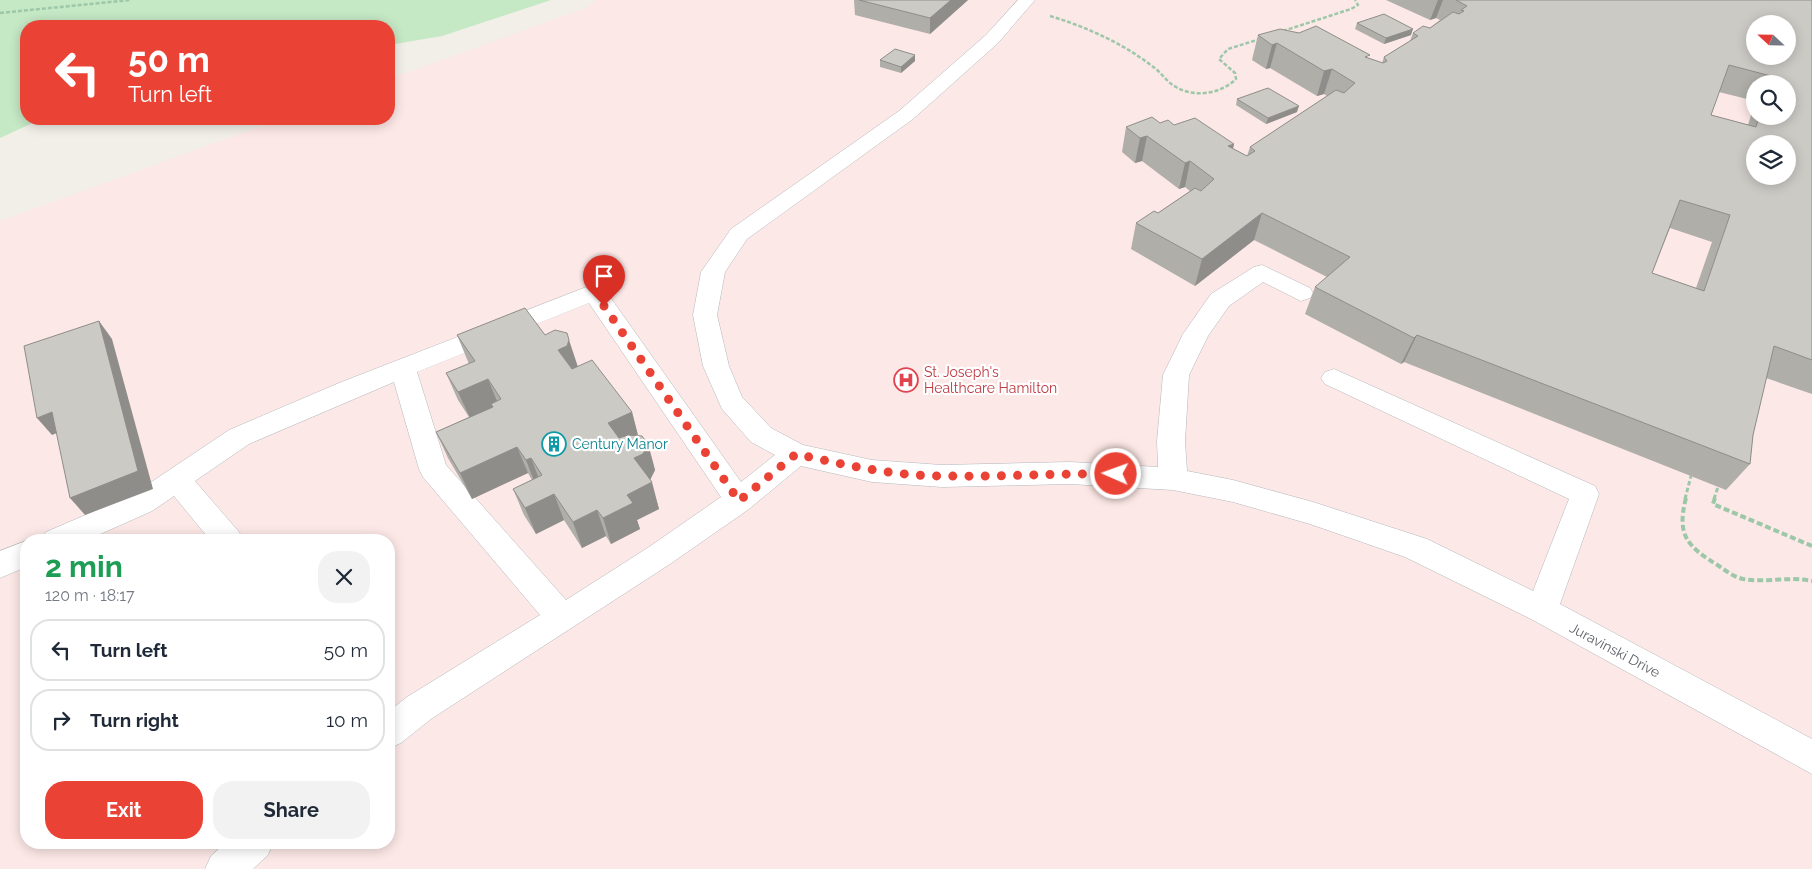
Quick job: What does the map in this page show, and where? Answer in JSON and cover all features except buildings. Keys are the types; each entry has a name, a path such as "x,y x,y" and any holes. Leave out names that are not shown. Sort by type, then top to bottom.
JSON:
{"lane":[{"name":"Juravinski Drive","path":"1024,4 992,39 906,116 739,234 713,272 705,315 716,366 731,402 761,436 796,454 872,471 942,476 1070,473 1173,479 1233,490 1313,513 1416,548 1542,610 1812,757"},
{"path":"1173,479 1171,441 1176,375 1196,334 1220,300 1262,272 1301,293"},
{"path":"71,534 142,503 239,437 403,368 594,292 739,501"},
{"path":"403,368 433,469 562,618"},
{"path":"1334,378 1585,494 1542,610"},
{"path":"395,727 420,708 562,618 739,501 796,454"},
{"path":"176,480 223,534"},
{"path":"0,565 20,557"},
{"path":"224,869 247,849"}],"path":[{"path":"0,12 130,0"},
{"path":"1276,34 1351,9 1358,5 1356,0"},
{"path":"1024,4 1068,22 1118,46 1154,67 1176,88 1199,94 1220,90 1236,79 1235,73 1219,59 1223,53 1266,37"},
{"path":"1691,476 1680,523 1684,542 1708,560 1741,579 1797,577 1812,581"},
{"path":"1718,487 1713,504 1812,546"}],"shaded area":[{"name":"St. Joseph's Healthcare Hamilton","path":"596,0 1812,0 1812,869 0,869 0,221 264,125 395,125 395,77 588,7"}],"green space":[{"path":"0,0 551,0 442,36 395,44 395,20 20,20 20,125 28,125 0,138"}],"place":[{"name":"St. Joseph's Healthcare Hamilton","path":"906,380"},
{"name":"Century Manor","path":"554,444"}],"route":[{"path":"604,306 739,501 796,454 872,471 942,476 1070,473 1116,474"}]}
